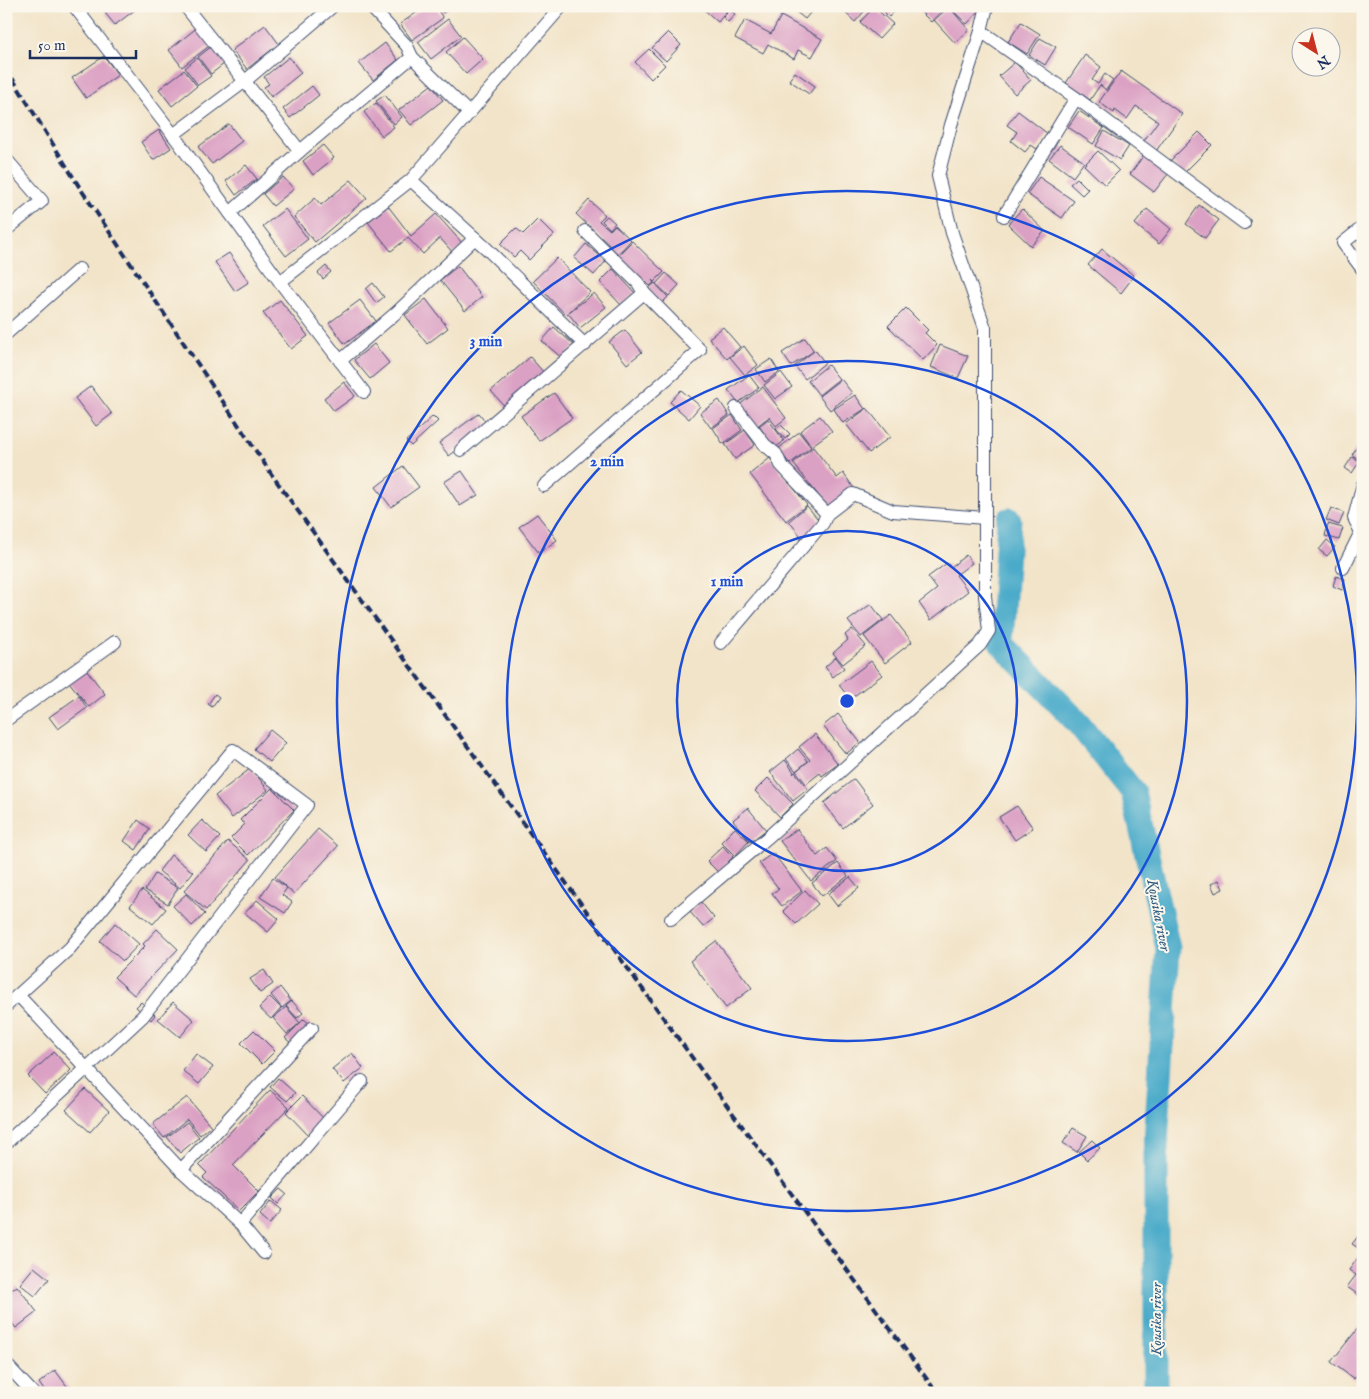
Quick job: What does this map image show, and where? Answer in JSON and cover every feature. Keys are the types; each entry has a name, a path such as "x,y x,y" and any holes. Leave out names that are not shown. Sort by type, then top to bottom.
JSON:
{"street":[{"path":"74,6 173,135 280,282 364,392"},
{"path":"185,6 300,150"},
{"path":"173,135 244,82 333,6"},
{"path":"370,6 407,46 412,57 469,113"},
{"path":"280,282 411,180 562,6"},
{"path":"671,920 767,838 980,645 989,631 985,596 985,328 952,233 938,176 951,125 981,30 986,6"},
{"path":"981,30 1244,223"},
{"path":"230,213 300,150 412,57"},
{"path":"1004,216 1076,98"},
{"path":"6,159 42,201 6,230"},
{"path":"411,180 475,238 584,345"},
{"path":"1363,227 1343,243 1363,270"},
{"path":"544,486 700,350 644,293 638,283 585,231"},
{"path":"340,361 397,312 475,238"},
{"path":"6,334 79,270"},
{"path":"461,450 644,293"},
{"path":"736,408 765,445 776,454 781,466 828,514"},
{"path":"1343,568 1362,532 1354,518 1363,484"},
{"path":"721,644 823,524 828,514 853,494 893,511 985,518"},
{"path":"6,720 115,642"},
{"path":"6,1006 70,948 233,750 307,806 143,1016 6,1144"},
{"path":"18,996 180,1170 240,1224 264,1253"},
{"path":"180,1170 312,1028"},
{"path":"240,1224 362,1082"},
{"path":"6,1364 32,1393"}],"building":[{"path":"113,6 135,6 136,9 115,25 105,13"},
{"path":"426,6 435,6 443,18 412,40 400,24"},
{"path":"438,6 452,6 443,13"},
{"path":"700,6 731,6 718,22"},
{"path":"789,6 816,6 805,19"},
{"path":"838,6 867,6 868,7 855,22"},
{"path":"879,6 891,6 895,11 889,17"},
{"path":"925,6 946,6 931,22 920,11"},
{"path":"948,6 976,6 980,10 967,24 951,9 969,30 955,43 934,20"},
{"path":"874,7 893,24 879,39 860,22"},
{"path":"730,10 735,14 728,22 723,17"},
{"path":"781,16 822,39 812,57 798,50 794,59 768,44 763,53 735,38 745,20 771,34"},
{"path":"448,19 461,36 431,59 418,42"},
{"path":"1021,22 1040,34 1027,54 1008,42"},
{"path":"265,25 279,44 247,69 232,50"},
{"path":"199,26 212,44 182,67 169,50"},
{"path":"668,32 681,45 666,61 652,48"},
{"path":"463,37 483,59 466,74 446,52"},
{"path":"1040,38 1056,47 1045,65 1029,55"},
{"path":"385,43 398,60 373,80 359,63"},
{"path":"212,46 225,63 211,74 198,57"},
{"path":"649,49 665,65 651,79 635,62"},
{"path":"1085,55 1101,67 1092,80 1098,84 1105,74 1113,80 1106,90 1100,85 1090,100 1066,83"},
{"path":"104,56 118,75 86,98 72,78"},
{"path":"289,57 301,73 271,97 264,87 269,84 264,77"},
{"path":"197,58 211,76 198,85 185,68"},
{"path":"1015,62 1031,80 1015,94 999,76"},
{"path":"184,70 197,86 172,106 159,89"},
{"path":"1121,71 1182,114 1156,151 1143,142 1158,121 1136,106 1127,119 1115,110 1114,113 1099,102"},
{"path":"795,72 815,86 809,94 789,80"},
{"path":"431,85 443,100 411,125 399,110"},
{"path":"312,86 319,95 290,118 283,109"},
{"path":"385,95 402,117 394,124 376,101"},
{"path":"376,103 394,127 382,136 364,112"},
{"path":"1018,111 1048,134 1037,149 1031,145 1025,152 1011,141 1017,132 1007,125"},
{"path":"1079,111 1104,128 1093,144 1068,127"},
{"path":"229,124 242,141 212,164 198,147"},
{"path":"159,130 171,148 153,160 141,142"},
{"path":"1104,131 1129,146 1120,160 1096,146"},
{"path":"1199,132 1212,145 1183,174 1170,161"},
{"path":"323,145 334,158 313,175 303,161"},
{"path":"1060,145 1084,162 1073,177 1049,159"},
{"path":"1098,151 1119,171 1105,185 1084,165"},
{"path":"1144,155 1168,174 1154,192 1130,174"},
{"path":"246,165 257,179 236,195 226,181"},
{"path":"283,177 294,189 273,206 263,194"},
{"path":"1039,177 1074,201 1062,218 1027,194"},
{"path":"1077,178 1088,189 1082,195 1070,184"},
{"path":"351,180 367,198 315,242 294,217 315,198 321,205"},
{"path":"589,200 605,215 599,221 610,230 615,225 631,240 618,254 576,214"},
{"path":"1199,205 1219,220 1205,238 1186,224"},
{"path":"388,206 411,236 436,214 464,245 454,254 440,238 423,254 408,238 391,251 368,222"},
{"path":"285,209 308,239 286,256 263,226"},
{"path":"1022,209 1045,231 1031,246 1008,224"},
{"path":"1147,209 1171,229 1159,244 1135,224"},
{"path":"607,216 615,223 610,229 602,221"},
{"path":"538,219 554,235 529,260 520,251 514,257 500,244 516,228 523,234"},
{"path":"632,241 664,272 654,282 652,280 654,283 650,286 618,255"},
{"path":"586,244 606,261 594,275 574,258"},
{"path":"1102,249 1134,276 1121,293 1088,265"},
{"path":"229,253 249,282 235,291 215,262"},
{"path":"557,258 590,292 569,312 594,293 606,307 580,328 568,313 566,315 533,281"},
{"path":"326,266 331,272 323,279 318,273"},
{"path":"458,266 482,297 465,311 440,280"},
{"path":"613,269 635,293 621,305 600,282"},
{"path":"666,273 679,285 669,296 656,284"},
{"path":"373,283 384,297 376,303 366,289"},
{"path":"655,283 668,297 661,304 648,289"},
{"path":"426,299 448,328 427,344 405,315"},
{"path":"280,300 308,336 291,349 263,313"},
{"path":"360,300 376,321 345,344 329,323"},
{"path":"906,308 928,330 925,333 937,345 923,360 888,326"},
{"path":"554,327 575,346 563,359 542,341"},
{"path":"723,327 740,347 727,359 709,338"},
{"path":"625,330 642,352 627,364 609,342"},
{"path":"805,338 814,351 791,366 782,353"},
{"path":"374,344 389,363 370,379 354,360"},
{"path":"940,345 968,356 958,378 931,367"},
{"path":"744,346 758,365 745,375 730,357"},
{"path":"815,350 825,363 805,379 795,366"},
{"path":"530,357 545,374 507,409 491,391"},
{"path":"771,359 779,372 765,382 756,369"},
{"path":"828,365 839,379 819,395 808,381"},
{"path":"781,372 792,387 775,399 764,385"},
{"path":"749,375 759,388 738,403 728,390"},
{"path":"841,379 852,393 830,410 819,396"},
{"path":"344,382 355,396 334,411 324,398"},
{"path":"91,386 112,414 96,426 75,398"},
{"path":"763,387 786,418 776,426 769,417 756,427 739,405"},
{"path":"681,390 700,406 689,419 670,402"},
{"path":"554,393 572,418 539,441 521,416"},
{"path":"855,395 865,409 843,423 834,409"},
{"path":"719,400 729,415 711,428 700,413"},
{"path":"867,408 890,437 869,453 846,424"},
{"path":"479,413 489,426 449,456 439,443"},
{"path":"732,415 742,430 723,444 713,428"},
{"path":"433,416 438,421 411,446 406,441"},
{"path":"820,416 832,431 811,446 800,431"},
{"path":"768,419 784,441 775,448 759,426"},
{"path":"781,425 790,434 785,439 776,429"},
{"path":"745,430 755,445 735,459 725,444"},
{"path":"799,432 811,447 790,464 778,449"},
{"path":"1358,445 1363,448 1363,454 1359,459 1352,455"},
{"path":"813,447 837,478 843,473 854,488 829,509 793,463"},
{"path":"1352,457 1360,461 1352,473 1345,468"},
{"path":"770,458 807,505 786,521 750,474"},
{"path":"403,466 419,487 391,507 376,487"},
{"path":"462,471 478,495 460,506 444,482"},
{"path":"807,506 822,524 803,539 789,521"},
{"path":"1331,508 1344,513 1339,525 1326,520"},
{"path":"537,514 557,540 539,553 519,527"},
{"path":"1328,524 1343,528 1339,540 1325,536"},
{"path":"1327,540 1335,547 1327,556 1319,550"},
{"path":"966,555 972,563 956,575 968,591 931,620 919,603 937,589 928,577 947,563 951,567"},
{"path":"1336,576 1345,579 1342,590 1333,586"},
{"path":"871,604 883,620 861,637 848,621"},
{"path":"891,615 912,642 885,663 864,636"},
{"path":"852,629 866,646 843,664 833,653 848,640 845,635"},
{"path":"836,657 844,668 833,677 825,667"},
{"path":"871,661 882,675 850,699 839,685"},
{"path":"86,669 105,694 89,707 69,682"},
{"path":"215,694 219,697 212,707 208,704"},
{"path":"79,696 87,708 58,729 49,717"},
{"path":"838,714 860,742 846,754 823,726"},
{"path":"270,730 286,743 270,762 254,749"},
{"path":"815,734 838,764 822,776 820,773 806,784 796,771 810,760 799,747"},
{"path":"798,749 808,761 796,771 786,759"},
{"path":"785,760 794,772 793,774 795,772 808,789 793,801 770,772"},
{"path":"251,768 268,790 232,818 215,796"},
{"path":"768,778 793,804 780,817 755,791"},
{"path":"854,779 873,804 843,828 824,803"},
{"path":"272,788 294,810 248,855 231,838 245,824 240,820"},
{"path":"1017,806 1033,828 1015,840 999,817"},
{"path":"748,808 766,830 750,842 733,820"},
{"path":"138,820 150,829 136,850 124,841"},
{"path":"202,820 220,837 206,852 188,835"},
{"path":"735,828 749,841 735,856 721,842"},
{"path":"318,829 338,846 294,894 275,877"},
{"path":"797,829 817,856 827,848 837,861 811,881 780,841"},
{"path":"228,841 250,860 206,910 184,891"},
{"path":"723,846 733,857 718,872 707,861"},
{"path":"773,853 802,891 782,906 772,893 779,889 759,863"},
{"path":"171,855 193,872 180,888 159,871"},
{"path":"838,863 848,876 822,896 812,883"},
{"path":"155,874 178,888 168,904 145,890"},
{"path":"850,877 859,888 837,906 828,894"},
{"path":"273,878 287,888 282,895 292,902 285,913 260,897"},
{"path":"1219,880 1223,889 1215,893 1211,884"},
{"path":"142,890 166,909 153,924 130,906"},
{"path":"805,890 818,904 796,924 783,911"},
{"path":"186,894 205,914 192,926 173,906"},
{"path":"257,900 279,919 268,932 245,913"},
{"path":"701,902 714,918 703,927 690,912"},
{"path":"115,923 139,944 123,961 100,941"},
{"path":"157,929 178,949 134,995 114,977 145,946 143,944"},
{"path":"716,941 752,988 726,1008 690,961"},
{"path":"264,970 273,984 260,993 250,979"},
{"path":"280,987 291,1001 282,1008 271,995"},
{"path":"270,997 281,1008 271,1019 259,1008"},
{"path":"292,1001 303,1013 297,1018 286,1006"},
{"path":"141,1002 155,1015 151,1020 136,1007"},
{"path":"173,1002 194,1020 180,1037 158,1019"},
{"path":"286,1007 300,1023 287,1034 273,1018"},
{"path":"304,1019 311,1025 292,1044 285,1038"},
{"path":"254,1030 275,1051 262,1064 241,1043"},
{"path":"54,1052 71,1070 45,1094 28,1076"},
{"path":"352,1053 363,1068 344,1083 332,1069"},
{"path":"196,1054 213,1067 199,1084 183,1071"},
{"path":"278,1078 295,1093 287,1101 270,1087"},
{"path":"85,1089 109,1111 90,1132 66,1110"},
{"path":"270,1090 289,1107 233,1165 259,1191 239,1211 203,1177 207,1173 199,1165"},
{"path":"302,1096 324,1119 308,1135 286,1112"},
{"path":"187,1097 211,1126 200,1135 187,1119 164,1138 153,1124"},
{"path":"187,1122 199,1137 180,1153 167,1137"},
{"path":"1073,1128 1087,1136 1077,1152 1063,1143"},
{"path":"1092,1140 1100,1148 1087,1160 1079,1152"},
{"path":"281,1189 287,1194 278,1204 272,1198"},
{"path":"271,1201 282,1210 270,1224 260,1215"},
{"path":"1363,1230 1363,1251 1352,1244"},
{"path":"1363,1251 1363,1298 1347,1287 1356,1275 1349,1270"},
{"path":"34,1267 49,1279 35,1296 20,1284"},
{"path":"17,1286 37,1312 16,1328 6,1316 6,1294"},
{"path":"1363,1322 1363,1368 1354,1379 1331,1362"},
{"path":"55,1370 72,1393 46,1393 39,1383"}],"waterway":[{"name":"Kousika river","path":"1009,520 1001,643 1079,724 1133,792 1168,948 1156,1142 1156,1393"}],"railway":[{"path":"6,68 80,188 272,475 688,1052 937,1393"}]}
